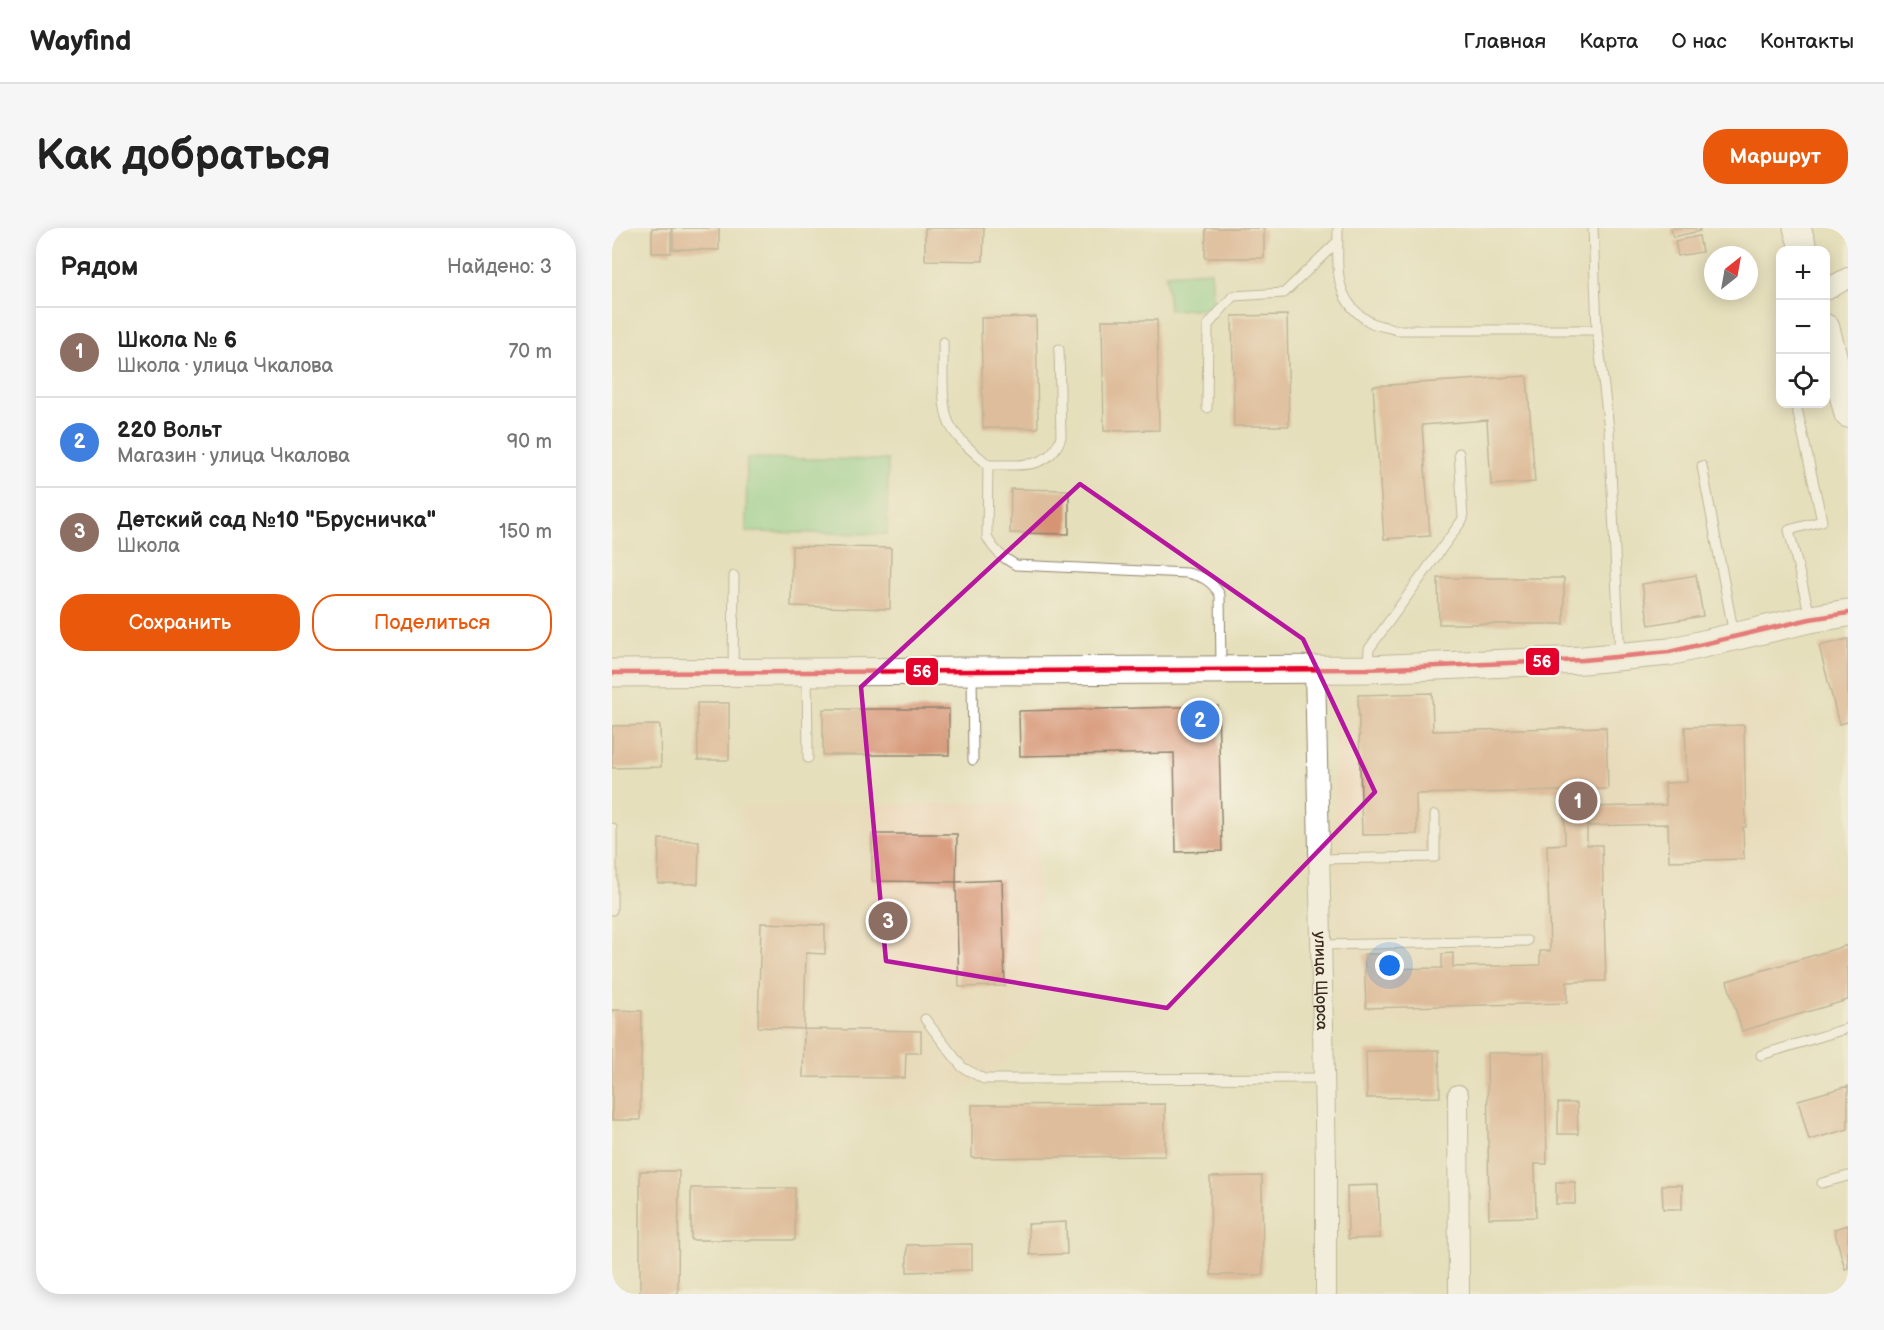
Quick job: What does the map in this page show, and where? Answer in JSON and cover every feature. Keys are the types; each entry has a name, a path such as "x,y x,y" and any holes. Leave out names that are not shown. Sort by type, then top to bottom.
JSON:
{"street":[{"path":"1797,228 1803,246"},
{"path":"1830,288 1848,278"},
{"path":"1830,344 1848,414"},
{"path":"612,674 734,671 1367,669 1620,657 1669,652 1810,619 1848,613"},
{"name":"улица Щорса","path":"1315,669 1324,1078 1326,1294"},
{"path":"1458,1095 1459,1294"}],"lane":[{"path":"1338,228 1338,276 1342,293 1351,308 1371,323 1397,330 1597,330"},
{"path":"1593,228 1597,330 1609,429 1620,657"},
{"path":"1207,408 1208,325 1233,296 1284,294 1338,241"},
{"path":"944,342 945,401 949,422 962,441 988,465 1036,464 1057,449 1061,436 1059,348"},
{"path":"1797,408 1822,521 1789,530 1810,619"},
{"path":"1367,669 1369,650 1463,519 1460,453"},
{"path":"988,465 987,537 1003,558 1016,564 1187,573 1201,576 1214,585 1220,595 1221,670"},
{"path":"1702,466 1734,637"},
{"path":"734,576 734,671"},
{"path":"972,670 973,760"},
{"path":"807,671 808,758"},
{"path":"1318,859 1435,857 1435,815"},
{"path":"612,828 612,910"},
{"path":"1321,945 1527,941"},
{"path":"925,1018 962,1067 984,1079 1324,1078"},
{"path":"1761,1055 1848,1028"},
{"path":"1822,1183 1848,1176"}],"highlighted area":[{"path":"1080,484 1303,639 1375,792 1167,1008 886,961 861,687"}],"shaded area":[{"path":"1800,676 1837,891 1667,943 1661,1023 1339,1025 1333,712 1358,695 1646,690"},
{"path":"1037,803 1039,1037 944,1107 738,1103 739,806"}],"green space":[{"path":"1211,271 1214,308 1169,310 1166,274"},
{"path":"747,458 888,460 887,534 746,532"}],"building":[{"path":"652,228 671,228 671,253 652,253"},
{"path":"673,228 719,228 719,250 673,249"},
{"path":"925,228 984,228 983,261 925,260"},
{"path":"1206,228 1264,228 1264,258 1205,258"},
{"path":"1671,228 1700,228 1700,231 1673,237"},
{"path":"1699,236 1702,252 1678,256 1675,241"},
{"path":"1287,315 1289,426 1234,426 1232,316"},
{"path":"1036,317 1038,428 983,428 981,318"},
{"path":"1102,320 1157,320 1159,430 1104,431"},
{"path":"1527,376 1535,482 1491,485 1487,420 1422,425 1430,536 1384,539 1373,386"},
{"path":"1011,489 1069,490 1069,534 1010,533"},
{"path":"792,546 891,548 890,609 791,606"},
{"path":"1696,575 1703,616 1649,625 1642,584"},
{"path":"1438,578 1564,578 1564,624 1439,624"},
{"path":"1848,639 1848,722 1839,724 1819,646"},
{"path":"1432,693 1433,731 1606,727 1608,789 1587,789 1587,807 1666,805 1665,783 1687,782 1685,727 1744,725 1746,827 1743,827 1744,859 1669,861 1668,824 1587,826 1587,845 1602,845 1606,981 1567,982 1567,1003 1366,1008 1364,954 1381,954 1382,969 1442,968 1442,954 1453,953 1453,967 1540,965 1540,951 1550,951 1547,845 1565,844 1564,791 1416,794 1417,834 1362,835 1358,695"},
{"path":"697,703 729,703 729,760 698,760"},
{"path":"1218,706 1222,851 1176,852 1174,753 1020,756 1019,711"},
{"path":"823,709 949,709 949,755 823,755"},
{"path":"660,725 661,767 612,768 612,726"},
{"path":"872,834 957,834 956,882 872,881"},
{"path":"659,839 699,841 698,884 658,883"},
{"path":"1002,880 1005,986 959,987 956,882"},
{"path":"761,923 825,925 825,954 806,953 804,1029 758,1027"},
{"path":"1848,945 1848,1000 1742,1031 1727,981"},
{"path":"612,1010 642,1011 640,1120 612,1120"},
{"path":"804,1029 921,1031 921,1053 906,1053 905,1078 803,1077"},
{"path":"1439,1050 1440,1097 1367,1098 1366,1051"},
{"path":"1487,1053 1545,1053 1547,1164 1535,1164 1536,1217 1489,1218"},
{"path":"1848,1086 1848,1129 1809,1140 1798,1100"},
{"path":"1558,1103 1577,1103 1578,1134 1558,1134"},
{"path":"1165,1104 1165,1156 972,1158 972,1105"},
{"path":"640,1171 679,1171 678,1294 640,1294"},
{"path":"1262,1176 1263,1275 1211,1275 1210,1177"},
{"path":"1556,1182 1575,1182 1575,1204 1556,1204"},
{"path":"1378,1185 1380,1238 1348,1239 1347,1186"},
{"path":"1662,1185 1682,1185 1682,1209 1663,1209"},
{"path":"691,1188 795,1188 795,1240 691,1240"},
{"path":"1066,1222 1067,1254 1030,1255 1028,1224"},
{"path":"1848,1225 1848,1268 1845,1269 1834,1229"},
{"path":"972,1244 972,1270 907,1272 907,1245"}],"transit line":[{"name":"56","path":"612,673 1367,669 1583,660 1669,652 1810,619 1848,613"}],"place":[{"name":"220 Вольт","path":"1200,720"},
{"name":"Школа № 6","path":"1578,801"},
{"name":"Детский сад №10 \"Брусничка\"","path":"888,921"}]}
